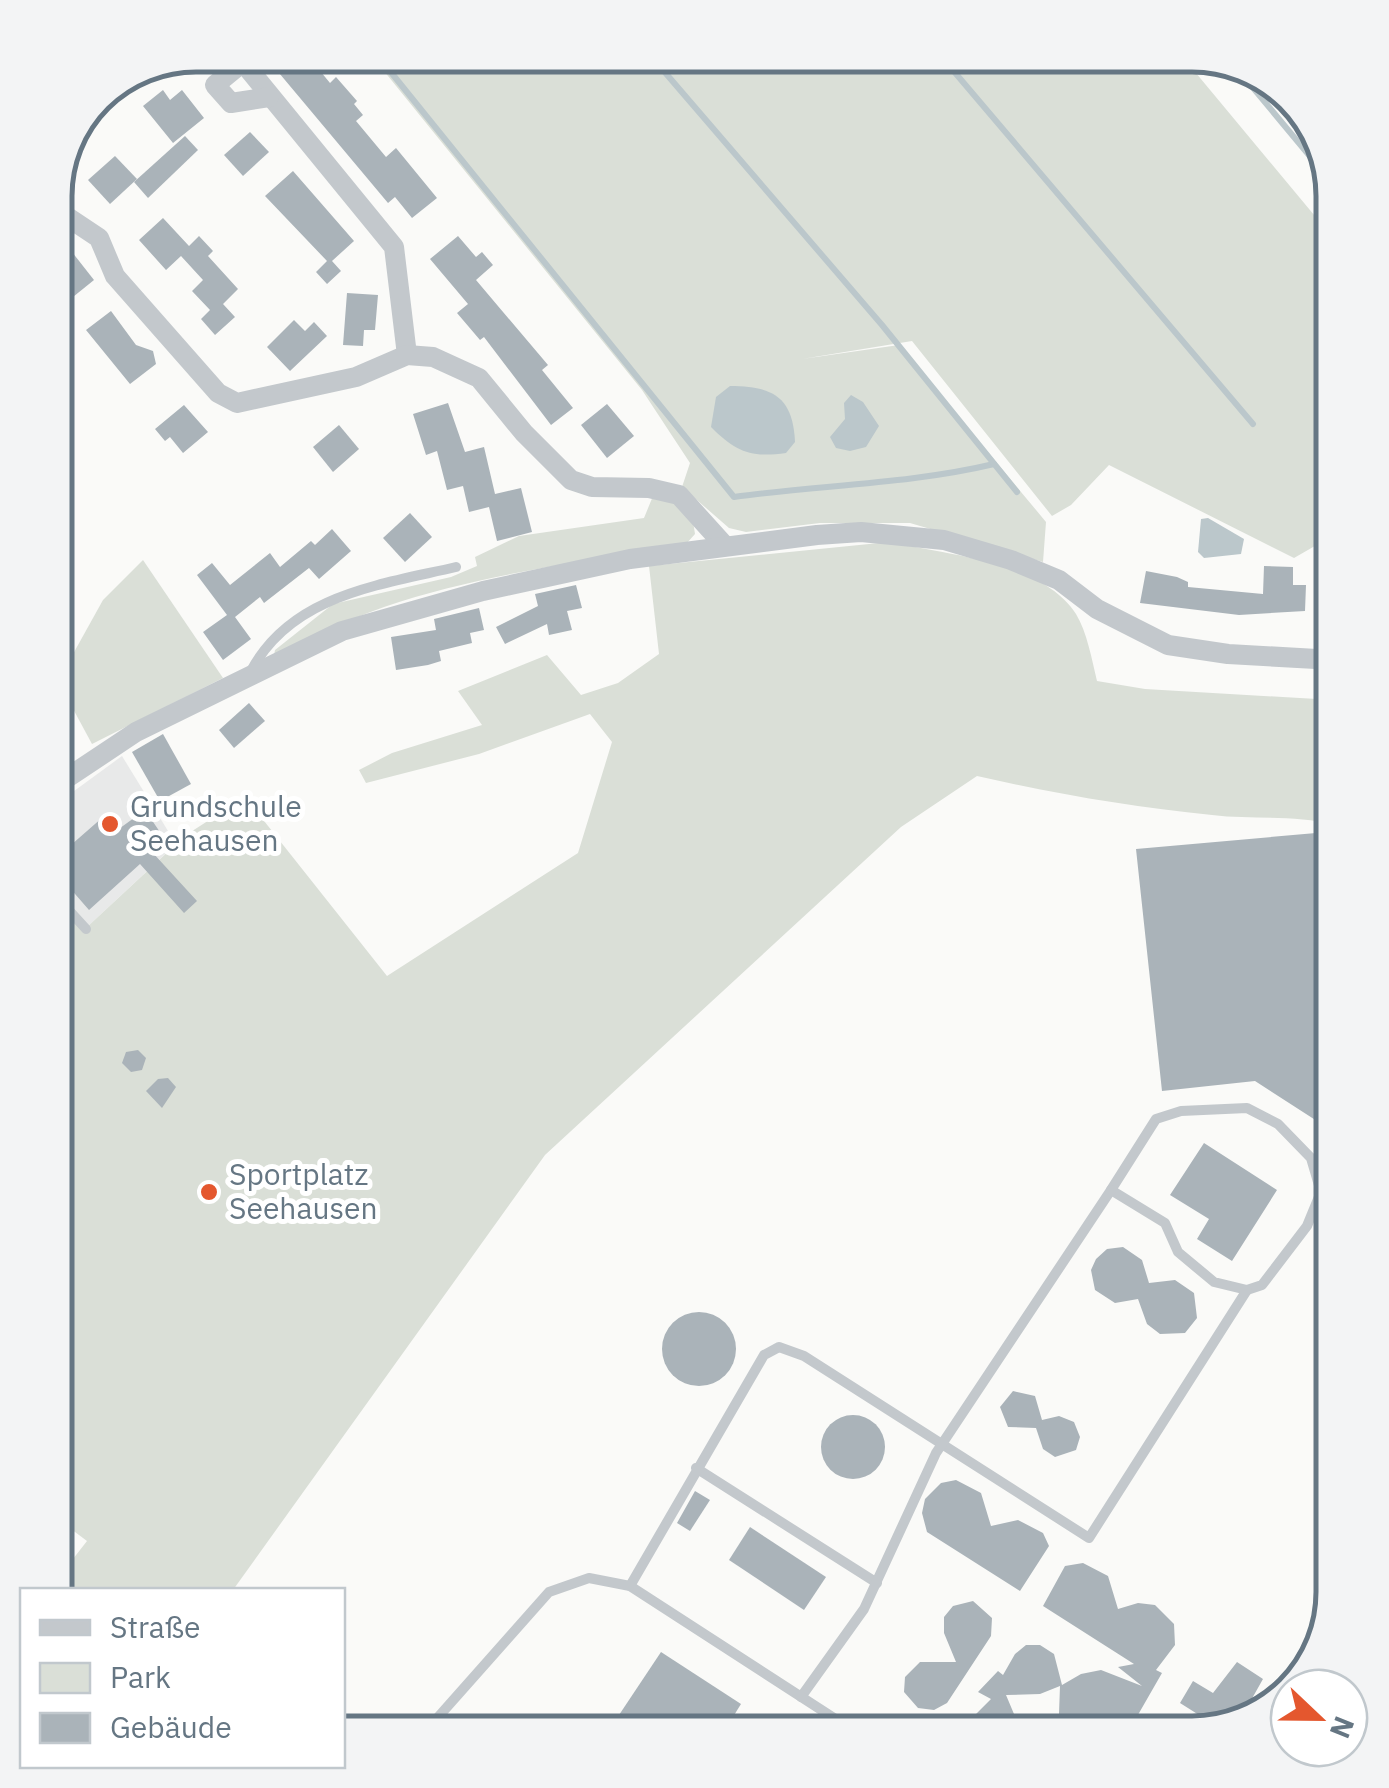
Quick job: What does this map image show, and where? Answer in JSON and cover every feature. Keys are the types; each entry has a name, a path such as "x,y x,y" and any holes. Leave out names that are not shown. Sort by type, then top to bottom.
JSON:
{"street":[{"path":"226,72 214,85 231,103 269,97"},
{"path":"250,72 394,246 407,355"},
{"path":"73,221 99,238 116,276 218,393 237,402 356,376 407,355 433,358 479,378 524,433 570,480 592,487 648,488 679,495 726,546"},
{"path":"73,774 136,732 342,631 386,616 630,560 861,532 944,540 1011,560 1059,580 1096,610 1168,644 1228,654 1316,659"}],"lane":[{"path":"246,680 261,652 296,620 332,597 456,568"},
{"path":"72,914 86,929"},
{"path":"801,1697 864,1609 941,1446 1156,1119 1181,1111 1247,1108 1278,1124 1311,1158 1316,1177"},
{"path":"1111,1190 1164,1224 1178,1252 1214,1282 1246,1290 1262,1285 1307,1226 1316,1202"},
{"path":"630,1586 764,1356 779,1347 804,1356 1090,1538 1246,1290"},
{"path":"696,1468 877,1583"},
{"path":"440,1716 549,1592 589,1578 630,1586 831,1716"}],"shaded area":[{"path":"730,386 758,388 778,397 785,405 795,442 786,453 763,455 745,451 711,427 716,397"},
{"path":"851,395 863,402 879,426 866,447 850,451 836,448 830,437 845,419 844,403"},
{"path":"1208,518 1244,539 1241,554 1204,558 1198,552 1201,519"},
{"name":"Grundschule Seehausen","path":"122,756 176,844 86,928 72,913 73,792"}],"green space":[{"path":"385,72 1196,73 1316,217 1316,545 1294,558 1109,465 1071,505 1052,516 912,341 802,359 899,345 1046,522 1043,562 910,523 820,523 746,532 729,528 682,487 690,463 642,390"},
{"path":"653,496 675,501 692,515 695,534 686,544 526,571 419,596 367,613 273,661 275,650 333,604 451,577 477,566 475,557 519,536 644,518"},
{"path":"889,542 964,556 1017,572 1061,596 1076,614 1097,681 1145,689 1316,699 1316,822 1153,808 977,776 901,827 545,1155 234,1588 72,1588 72,1560 87,1541 72,1530 72,913 86,928 186,835 245,797 387,976 578,853 612,742 590,714 479,754 366,783 359,770 392,753 482,725 458,691 547,655 581,695 618,683 659,654 649,566"},
{"path":"143,560 223,678 92,744 73,708 73,655 103,600"}],"building":[{"path":"278,72 321,72 330,83 336,77 357,101 354,104 363,115 356,121 386,157 396,148 437,198 412,218 395,197 388,203"},
{"path":"163,90 170,100 182,90 204,118 173,143 143,106"},
{"path":"250,132 269,152 243,176 224,155"},
{"path":"185,136 198,150 148,198 134,182"},
{"path":"115,156 137,179 110,204 88,180"},
{"path":"293,171 354,241 332,261 341,271 327,284 316,272 327,261 265,196"},
{"path":"163,218 189,246 199,236 213,251 208,256 238,289 223,304 235,317 215,335 201,319 210,310 192,291 203,280 181,256 166,270 139,240"},
{"path":"458,236 476,257 482,252 493,265 476,280 548,365 542,370 573,408 551,425 484,337 480,340 457,313 468,304 430,259"},
{"path":"73,253 94,280 73,297"},
{"path":"347,293 378,295 375,330 364,330 363,346 343,345"},
{"path":"111,311 136,345 153,351 156,364 130,384 86,330"},
{"path":"294,320 305,331 314,322 327,336 290,371 267,347"},
{"path":"448,403 465,452 484,447 495,494 521,488 532,532 497,541 489,507 469,512 463,486 447,490 437,451 426,455 413,414"},
{"path":"607,404 634,436 607,458 581,425"},
{"path":"184,405 208,432 183,453 170,437 165,441 155,429"},
{"path":"339,425 359,449 333,472 313,447"},
{"path":"410,513 432,537 405,562 383,538"},
{"path":"332,529 351,551 319,579 309,568 264,603 260,597 235,617 251,639 223,660 203,632 227,615 197,575 212,563 230,585 270,553 280,567"},
{"path":"1264,566 1293,567 1293,585 1306,585 1305,611 1239,615 1140,603 1146,571 1177,577 1188,582 1188,587 1263,594"},
{"path":"576,585 582,608 567,611 572,630 549,635 547,624 505,644 496,627 538,606 535,594"},
{"path":"479,608 484,630 470,633 472,643 439,651 441,661 396,670 391,637 436,630 434,619"},
{"path":"249,703 265,721 234,748 219,730"},
{"path":"163,734 191,784 160,801 132,752"},
{"path":"145,810 166,841 153,853 197,901 184,913 140,864 89,910 72,891 73,844 103,817 116,831"},
{"path":"1316,833 1316,1120 1255,1081 1162,1091 1136,849"},
{"path":"138,1050 146,1058 142,1070 131,1072 122,1063 126,1052"},
{"path":"168,1078 176,1087 162,1108 146,1091 158,1079"},
{"path":"1204,1143 1277,1190 1232,1261 1197,1239 1209,1219 1170,1195"},
{"path":"1123,1247 1142,1260 1149,1283 1175,1280 1194,1293 1197,1318 1185,1333 1160,1334 1147,1324 1138,1299 1115,1303 1095,1290 1091,1270 1096,1259 1107,1249"},
{"path":"699,1312 725,1323 736,1349 725,1375 699,1386 673,1375 662,1349 673,1323"},
{"path":"1013,1391 1035,1396 1042,1420 1059,1416 1074,1422 1080,1437 1076,1450 1055,1457 1043,1449 1036,1428 1008,1427 1000,1407"},
{"path":"853,1415 875,1425 885,1447 875,1469 853,1479 831,1469 821,1447 831,1425"},
{"path":"956,1480 981,1493 991,1526 1018,1520 1043,1533 1049,1546 1020,1591 927,1532 922,1513 925,1499 941,1483"},
{"path":"695,1491 710,1500 690,1531 677,1523"},
{"path":"750,1527 826,1577 804,1610 729,1560"},
{"path":"1083,1563 1108,1576 1118,1609 1138,1603 1155,1605 1174,1624 1175,1645 1156,1670 1162,1673 1137,1716 1060,1716 1060,1686 1040,1694 1006,1695 1015,1716 975,1716 991,1699 978,1692 998,1671 1003,1675 1015,1654 1026,1645 1040,1645 1054,1654 1062,1685 1081,1674 1101,1670 1142,1686 1118,1667 1134,1664 1043,1606 1065,1566"},
{"path":"973,1601 992,1618 991,1636 947,1703 934,1710 918,1708 904,1692 905,1677 920,1662 956,1662 944,1633 944,1617 953,1606"},
{"path":"661,1652 741,1704 734,1716 618,1716"},
{"path":"1237,1662 1263,1679 1251,1701 1224,1711 1199,1715 1180,1703 1193,1681 1213,1693"}],"waterway":[{"path":"391,72 734,497 897,480 994,464"},
{"path":"665,72 882,325 1017,492"},
{"path":"955,73 1253,424"},
{"path":"1254,89 1308,154"}],"place":[{"name":"Grundschule Seehausen","path":"110,824"},
{"name":"Sportplatz Seehausen","path":"209,1192"}]}
